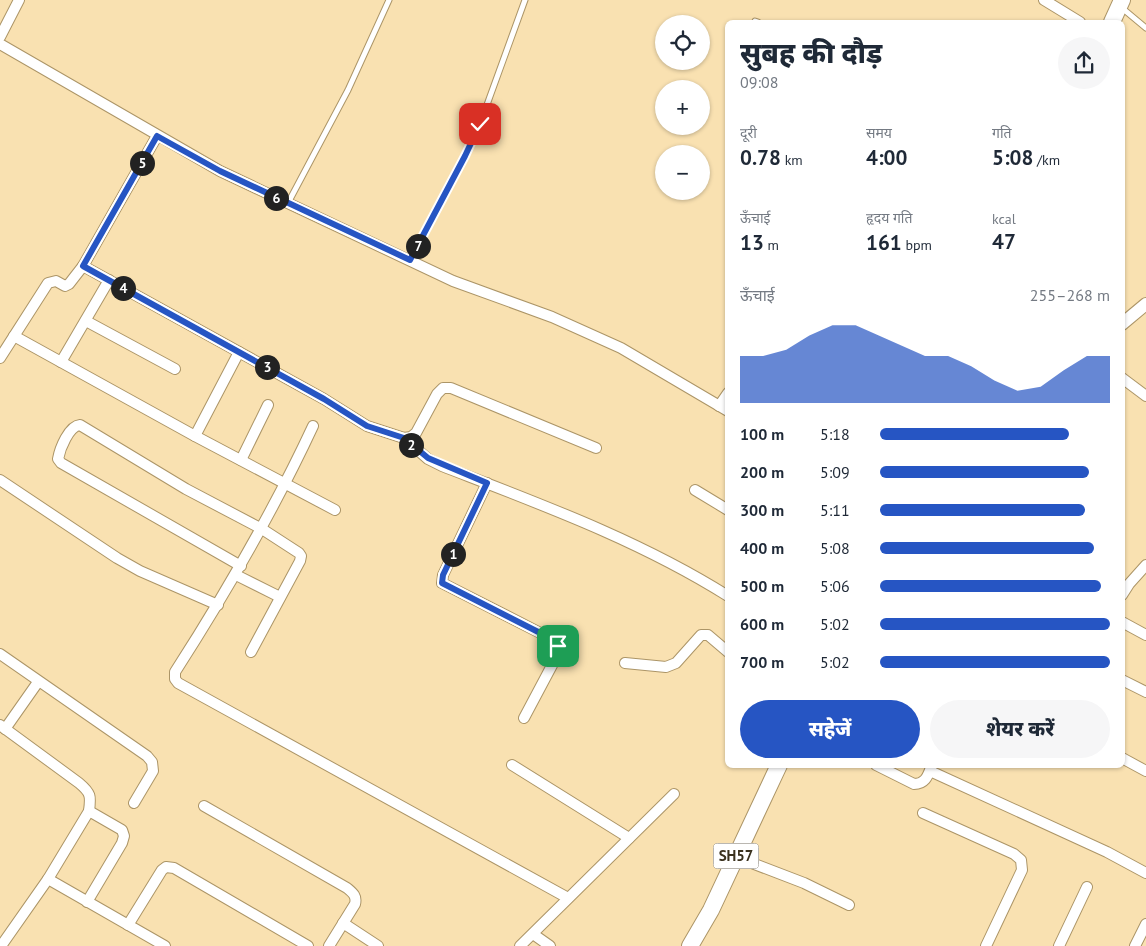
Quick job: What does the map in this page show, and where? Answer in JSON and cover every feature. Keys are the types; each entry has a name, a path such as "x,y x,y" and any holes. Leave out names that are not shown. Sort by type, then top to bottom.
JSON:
{"main road":[{"path":"1113,20 1121,3"},
{"name":"SH57","path":"690,946 711,910 778,768"}],"street":[{"path":"0,38 19,0"},
{"path":"1044,0 1077,20"},
{"path":"0,44 220,171 453,281 552,317 614,345 723,408"},
{"path":"0,358 48,283 56,281 66,286 83,266 157,136"},
{"path":"83,266 324,399 367,426 404,438 428,458 567,514 672,563 725,594"},
{"path":"61,362 109,280"},
{"path":"1125,322 1146,304"},
{"path":"86,321 175,369"},
{"path":"14,336 195,436 335,510"},
{"path":"195,436 239,352"},
{"path":"1125,380 1146,396"},
{"path":"404,438 411,437 416,433 436,394 443,388 451,388 596,448"},
{"path":"240,460 268,405"},
{"path":"251,652 300,562 301,556 299,552 262,529 186,489 80,425 76,425 71,429 59,454 58,458 62,463 280,597"},
{"path":"314,426 286,484 239,571 175,672 175,679 178,683 568,898"},
{"path":"0,480 116,558 140,571 218,605"},
{"path":"487,483 443,575 442,583 554,640 558,646 558,654 524,718"},
{"path":"695,490 725,508"},
{"path":"1125,590 1146,564"},
{"path":"1125,624 1146,635"},
{"path":"625,664 672,666 701,635 708,635 725,649"},
{"path":"0,654 147,756 152,762 153,771 134,803"},
{"path":"1,946 48,879 89,811 91,800 89,792 79,783 3,727 38,682"},
{"path":"1125,682 1146,692"},
{"path":"1125,760 1146,771"},
{"path":"512,765 629,838"},
{"path":"882,768 914,784 920,784 926,779 931,768 1107,852 1146,873"},
{"path":"520,946 674,794"},
{"path":"204,806 353,893 356,898 355,904 329,946"},
{"path":"87,902 122,844 124,836 122,830 89,811"},
{"path":"923,813 1014,854 1021,860 1022,870 986,946"},
{"path":"736,857 804,883 849,906"},
{"path":"128,925 162,870 166,867 174,868 308,946"},
{"path":"48,879 165,946"},
{"path":"1060,946 1087,887"},
{"path":"343,923 378,946"},
{"path":"1135,946 1146,925"},
{"path":"533,934 550,946"}],"lane":[{"path":"288,203 348,90 389,0"},
{"path":"410,260 480,124 525,0"},
{"path":"1121,3 1146,28"}],"route":[{"path":"480,124 410,260 220,171 157,136 83,266 324,399 357,421 404,438 419,452 442,466 487,483 443,575 442,583 554,640 558,646"}]}
